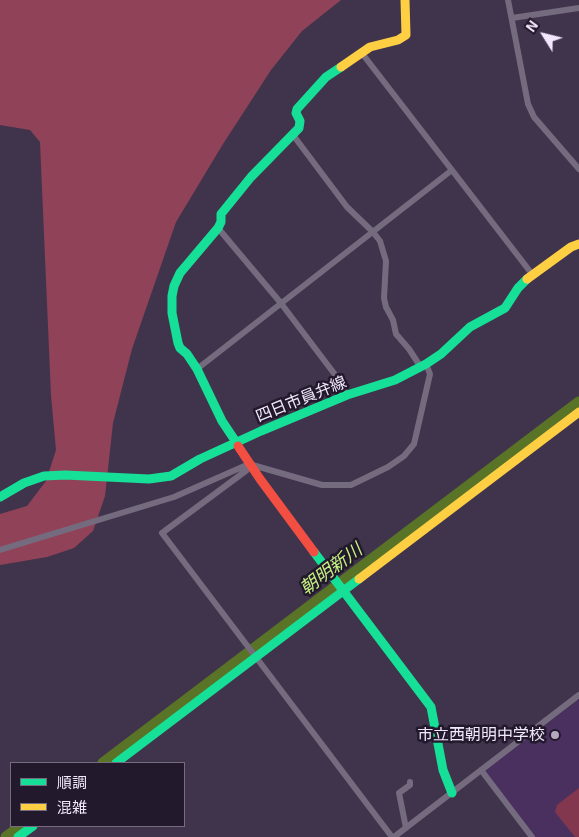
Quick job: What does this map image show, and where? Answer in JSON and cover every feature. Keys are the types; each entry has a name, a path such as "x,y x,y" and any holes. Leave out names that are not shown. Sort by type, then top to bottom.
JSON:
{"street":[{"path":"405,0 406,36 370,47 361,52 326,77 297,109 296,113 300,121 299,128 245,184 221,214 221,222 218,228 180,273 174,286 172,313 180,348 197,368 222,421 249,464 431,707 443,770 452,793"},
{"path":"508,0 528,104 534,117 579,169"},
{"path":"512,18 579,8"},
{"path":"361,52 532,274"},
{"path":"0,550 174,497 249,464 322,485 351,485 388,468 404,456 414,444 430,374 396,334 394,320 386,307 384,298 386,262 380,241 347,207 293,135"},
{"path":"197,368 452,170"},
{"path":"218,228 280,302 336,376 347,395"},
{"name":"四日市員弁線","path":"0,497 24,483 44,476 65,475 149,479 171,476 261,431 347,395 395,380 441,354 470,327 505,308 518,288 532,274 571,247 579,244"},
{"path":"117,762 340,586 579,412"},
{"path":"235,440 261,431"},
{"path":"249,464 247,470 162,533 393,837 579,695"},
{"path":"480,770 532,837"},
{"path":"406,828 399,793 410,785 410,782"},
{"path":"18,837 32,827"}],"shaded area":[{"path":"0,0 341,0 302,31 271,70 176,222 132,349 113,423 105,496 93,531 74,548 47,557 0,565 0,514 27,506 46,481 56,450 51,395 40,142 30,130 0,125"},
{"name":"市立西朝明中学校","path":"579,700 579,837 534,837 484,771"},
{"path":"579,788 579,837 575,837 555,812 557,805"}],"waterway":[{"name":"朝明新川","path":"104,762 579,402"},
{"name":"朝明新川","path":"6,837 20,827"}],"traffic: fast":[{"path":"234,439 222,421 197,369 178,343 172,313 174,286 180,273 218,228 221,222 221,214 251,177 299,128 300,121 296,113 297,109 326,77 341,67"},
{"path":"0,497 24,483 44,476 65,475 149,479 171,476 200,459 261,431 347,395 395,380 426,364 441,354 470,327 505,308 518,288 527,279"},
{"path":"314,552 431,707 443,770 452,793"},
{"path":"117,762 359,579"},
{"path":"18,837 32,827"}],"traffic: slow":[{"path":"341,67 370,47 398,40 406,35 405,0"},
{"path":"527,279 571,247 579,244"},
{"path":"359,579 579,412"}],"traffic: jam":[{"path":"238,446 314,552"}],"place":[{"name":"市立西朝明中学校","path":"555,735"}]}
